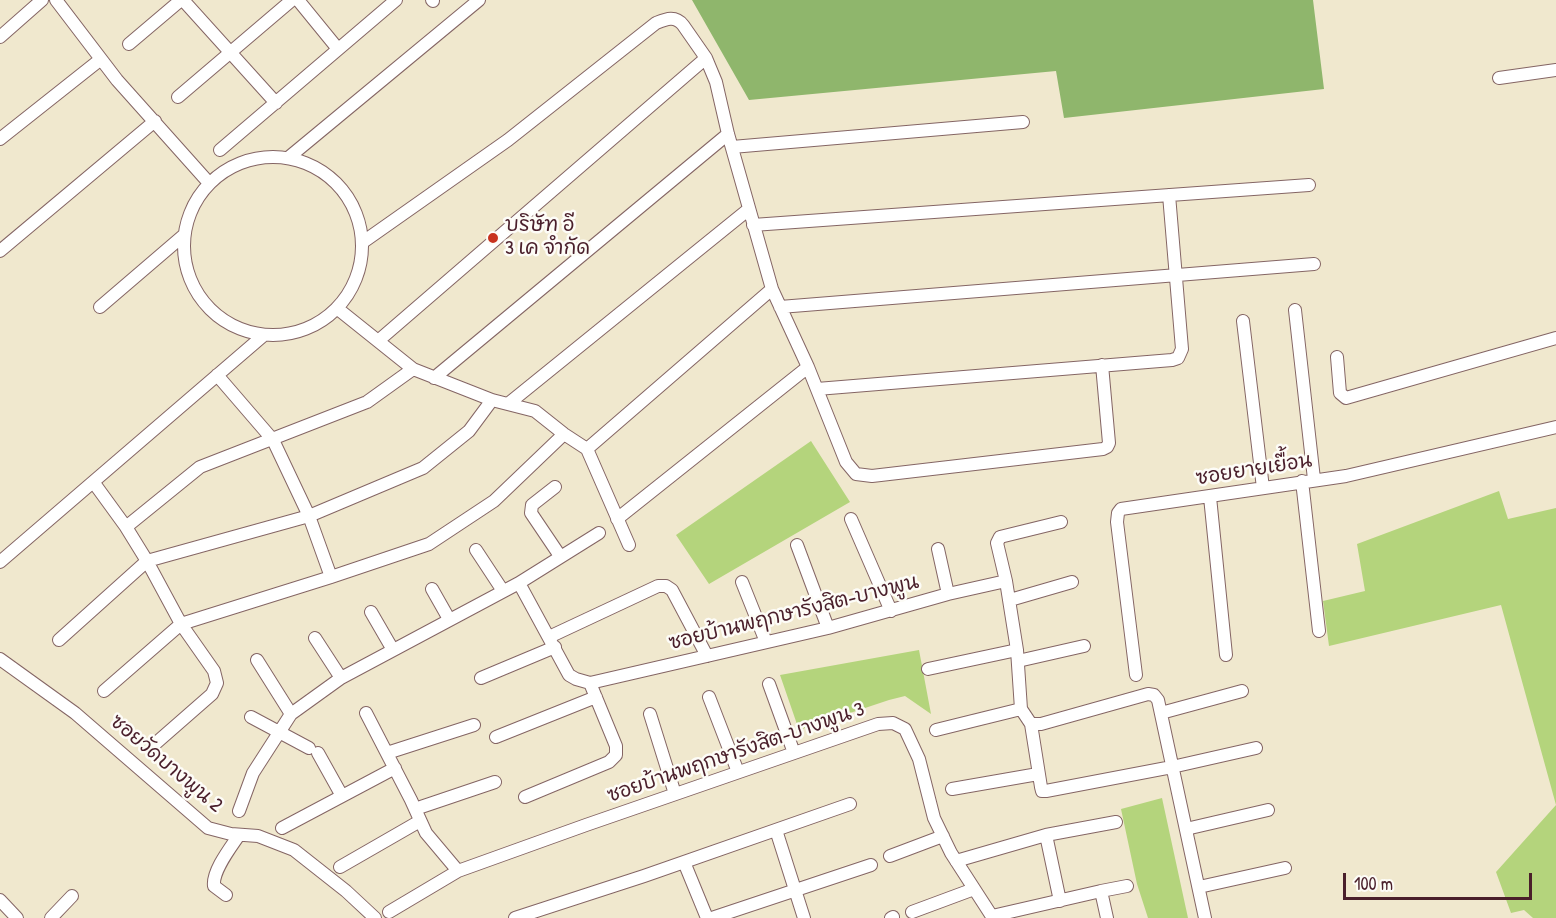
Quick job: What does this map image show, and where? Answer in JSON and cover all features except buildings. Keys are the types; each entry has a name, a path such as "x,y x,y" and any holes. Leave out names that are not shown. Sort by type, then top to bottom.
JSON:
{"street":[{"path":"0,37 42,0"},
{"path":"56,0 117,80 209,183"},
{"path":"129,44 182,0 276,103"},
{"path":"178,97 292,0"},
{"path":"298,0 338,49"},
{"path":"220,150 396,0"},
{"path":"288,158 479,0"},
{"path":"363,242 508,141 656,23 673,18 679,21 706,58 716,82 728,134 772,289 817,388 846,462 856,474 872,476 1103,449 1108,443 1102,365"},
{"path":"0,139 101,58"},
{"path":"378,341 706,58"},
{"path":"1499,78 1556,71"},
{"path":"0,251 154,121"},
{"path":"732,147 1023,122"},
{"path":"434,378 728,134"},
{"path":"259,158 288,158 316,167 340,186 357,212 363,242 361,266 352,289 338,309 317,325 300,331 291,334 264,335 237,328 213,312 195,290 185,264 184,236 192,207 209,183 232,166 259,158"},
{"path":"753,225 1309,185"},
{"path":"817,388 1178,358 1182,349 1169,195"},
{"path":"508,404 749,209"},
{"path":"100,307 184,236"},
{"path":"780,307 1314,264"},
{"path":"587,449 772,289"},
{"path":"338,309 412,369 492,400 535,411 587,449 629,545"},
{"path":"1294,310 1319,631"},
{"path":"1243,321 1263,488"},
{"path":"0,562 264,335"},
{"path":"1336,357 1340,393 1346,398 1556,338"},
{"path":"618,519 808,367"},
{"path":"126,527 200,467 367,402 412,369"},
{"path":"217,375 273,440 309,516 331,577"},
{"path":"59,640 147,561 309,516 423,468 469,431 492,400"},
{"name":"ซอยยายเยื้อน","path":"1136,675 1117,522 1121,509 1346,476 1556,427"},
{"path":"104,691 182,624 429,544 494,501 564,434"},
{"path":"94,483 147,561 182,624 214,671 217,683 212,694 156,743"},
{"path":"555,487 530,509 560,556"},
{"path":"1210,497 1226,655"},
{"path":"851,519 891,610"},
{"path":"1061,522 1000,537 997,543 1010,600 1021,709 1030,724 1042,791 1173,767 1256,748"},
{"path":"239,811 253,773 291,714 341,678 519,583 599,533"},
{"path":"797,545 828,628"},
{"path":"938,549 948,594"},
{"path":"476,550 503,591"},
{"name":"ซอยบ้านพฤกษารังสิต-บางพูน","path":"590,683 828,628 948,594 1006,581"},
{"path":"742,582 766,642"},
{"path":"1010,600 1072,582"},
{"path":"519,583 569,675 590,683 616,746 616,755 609,762 525,796"},
{"path":"481,678 658,586 666,586 672,590 708,656"},
{"path":"432,589 449,619"},
{"path":"371,612 393,650"},
{"path":"315,638 341,678"},
{"path":"928,669 1084,646"},
{"name":"ซอยวัดบางพูน 2","path":"0,659 75,714 208,828 231,834 258,836 294,850 346,891 375,918"},
{"path":"257,660 291,714"},
{"path":"769,684 794,753"},
{"path":"1161,713 1242,690"},
{"path":"1030,724 1041,724 1148,694 1154,695 1158,700 1161,713 1205,918"},
{"path":"496,737 596,697"},
{"path":"709,697 738,772"},
{"path":"936,729 1021,709"},
{"path":"366,713 426,833 458,871"},
{"path":"650,714 675,794"},
{"path":"251,717 313,750 342,796"},
{"name":"ซอยบ้านพฤกษารังสิต-บางพูน 3","path":"389,912 458,871 878,724 893,723 905,729 919,759 934,818 956,861 993,917"},
{"path":"387,753 474,725"},
{"path":"282,828 395,768"},
{"path":"952,789 1038,774"},
{"path":"340,867 418,815 495,782"},
{"path":"515,918 850,804"},
{"path":"1186,829 1268,810"},
{"path":"956,861 1046,835 1116,822"},
{"path":"776,830 804,918"},
{"path":"226,895 214,886 213,878 239,835"},
{"path":"1046,835 1060,900"},
{"path":"890,856 943,836"},
{"path":"684,862 707,918"},
{"path":"712,918 871,865"},
{"path":"1199,887 1285,868"},
{"path":"993,917 1127,886"},
{"path":"912,912 974,889"},
{"path":"1101,891 1107,918"},
{"path":"51,918 72,896"},
{"path":"0,900 17,918"}],"green space":[{"path":"692,0 1313,0 1324,89 1064,118 1056,71 749,100"},
{"path":"811,441 850,502 709,584 676,535"},
{"path":"1499,491 1508,519 1556,508 1556,805 1501,605 1329,646 1323,601 1365,591 1357,544"},
{"path":"919,650 931,714 905,696 799,730 780,675"},
{"path":"1162,798 1188,918 1148,918 1137,884 1121,809"},
{"path":"1556,805 1556,918 1533,918 1524,910 1511,913 1496,872"}],"place":[{"name":"บริษัท อี 3 เค จำกัด","path":"493,238"}]}
